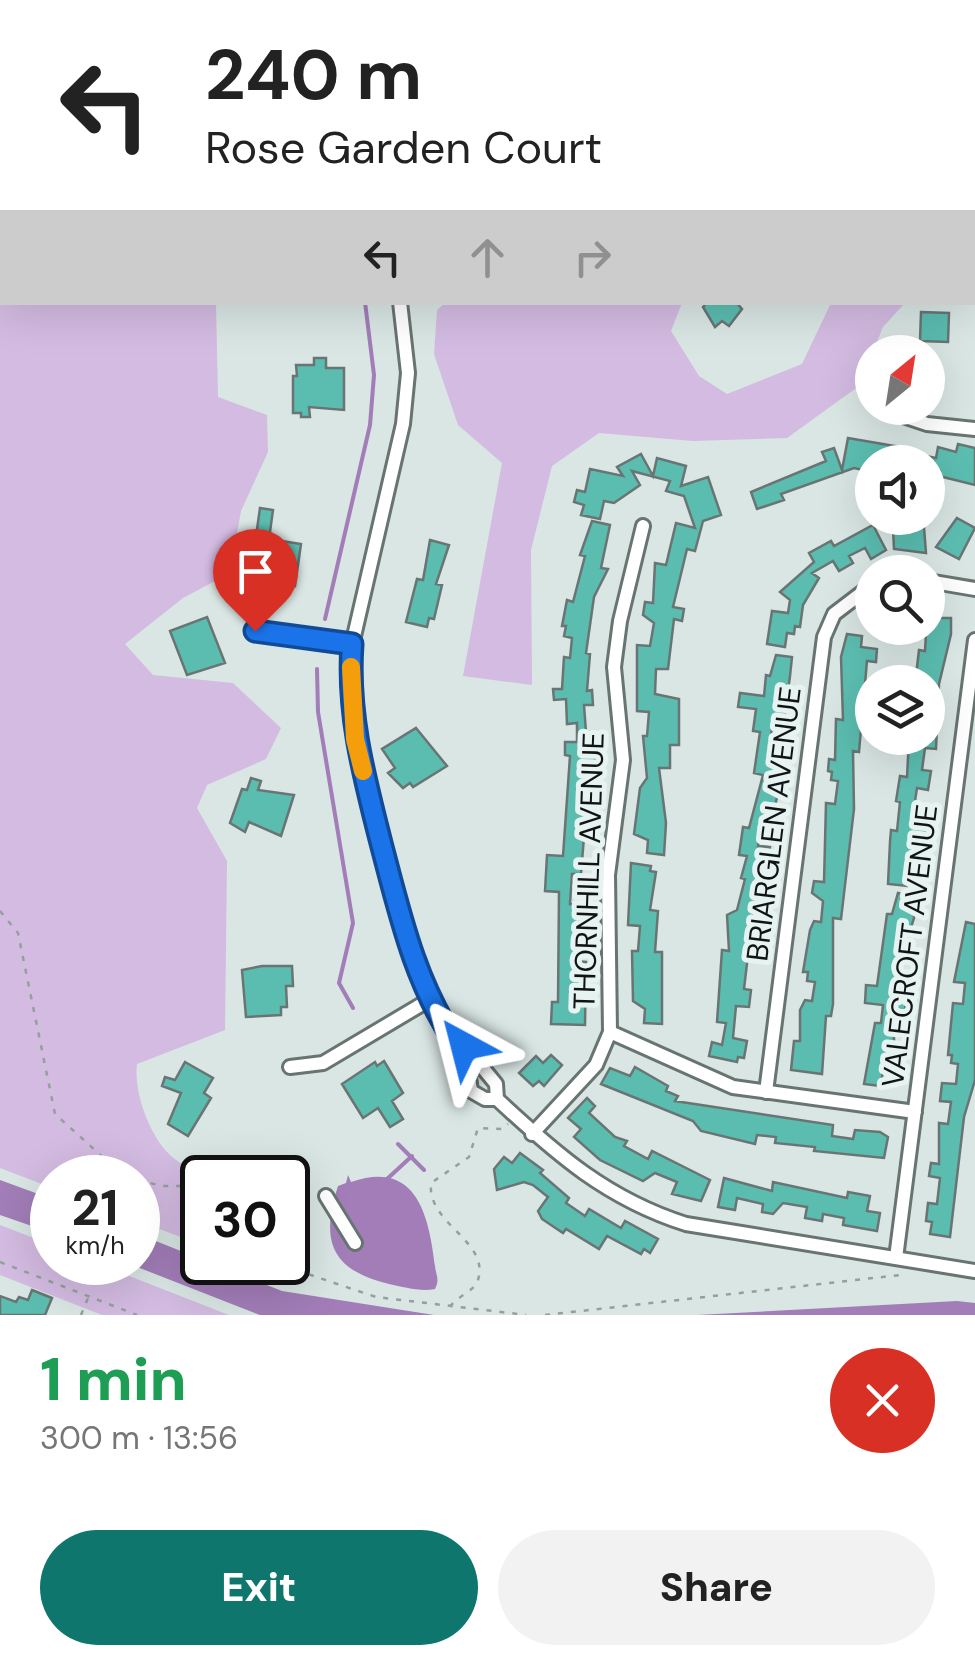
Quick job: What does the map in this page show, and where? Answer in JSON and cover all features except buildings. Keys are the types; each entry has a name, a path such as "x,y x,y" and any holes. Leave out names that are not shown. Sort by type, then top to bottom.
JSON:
{"street":[{"path":"400,305 408,372 403,424 352,644 355,739 410,954 429,1000 457,1045 464,1046 474,1068 496,1084 497,1099 532,1134 597,1185 659,1216 686,1224 975,1271"},
{"path":"937,425 975,429"},
{"name":"THORNHILL AVENUE","path":"532,1134 596,1065 610,1032 608,875 623,760 614,666 620,621 643,526"},
{"path":"945,584 975,590"},
{"name":"BRIARGLEN AVENUE","path":"766,1092 824,637 834,614 855,598"},
{"path":"255,631 352,644"},
{"name":"VALECROFT AVENUE","path":"902,1259 915,1112 975,640"},
{"path":"290,1066 323,1063 429,1000"},
{"path":"610,1032 720,1084 915,1112"},
{"path":"474,1068 471,1091 485,1100 497,1099"},
{"path":"326,1196 354,1244"}],"path":[{"path":"0,911 18,933 55,1114 100,1155"},
{"path":"450,1307 474,1286 479,1275 471,1247 436,1212 431,1183 469,1157 478,1128 503,1128 516,1117"},
{"path":"545,1315 900,1275 902,1259"},
{"path":"0,1262 137,1315"},
{"path":"310,1275 376,1297 526,1315"},
{"path":"81,1315 88,1296"}],"shaded area":[{"path":"0,305 216,305 218,397 267,415 268,452 241,511 230,573 183,598 125,644 153,675 233,683 281,728 266,759 207,785 197,808 227,861 225,1030 137,1064 138,1089 146,1118 160,1144 180,1163 180,1237 160,1229 160,1155 30,1155 30,1180 0,1168"},
{"path":"443,305 681,305 671,331 699,376 727,394 802,364 830,305 903,305 880,335 855,335 855,389 787,438 693,441 599,433 552,466 531,550 532,685 463,676 502,463 458,425 434,354 437,310"},
{"path":"348,1175 351,1182 391,1178 416,1197 429,1229 437,1278 435,1289 418,1290 369,1278 343,1261 335,1250 330,1223 338,1186 346,1183"},
{"path":"0,1180 30,1191 30,1225 0,1215"},
{"path":"0,1225 30,1237 30,1285 152,1285 229,1315 102,1315 0,1275"},
{"path":"160,1243 180,1251 180,1284 160,1276"},
{"path":"183,1285 267,1285 282,1291 434,1315 260,1315"},
{"path":"975,1303 975,1315 697,1315"}],"waterway":[{"path":"325,619 370,425 374,375 365,305"},
{"path":"317,669 318,712 353,923 339,983 353,1008"},
{"path":"398,1144 424,1170"},
{"path":"387,1179 412,1156"}],"slow traffic":[{"path":"351,667 355,739 363,771"}],"route":[{"path":"255,631 352,644 350,680 355,739 410,954 429,1000 457,1045 464,1046"}]}
